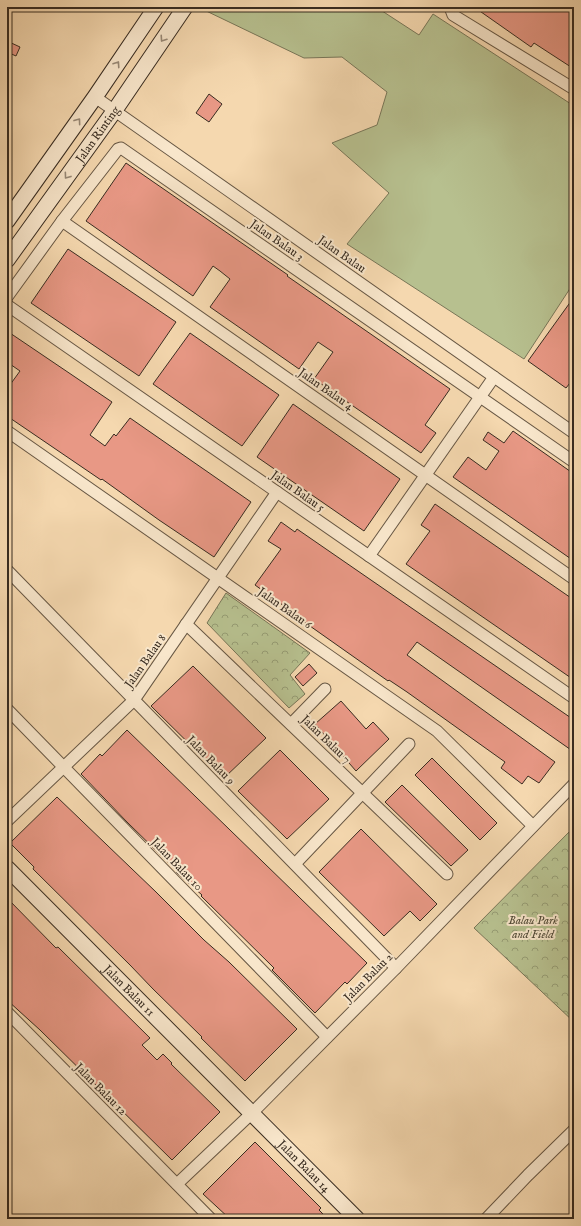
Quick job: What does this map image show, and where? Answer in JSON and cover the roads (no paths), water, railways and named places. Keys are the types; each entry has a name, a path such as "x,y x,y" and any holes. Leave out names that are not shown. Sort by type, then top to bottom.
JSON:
{"main road":[{"name":"Jalan Rinting","path":"7,221 95,97 156,7"},
{"name":"Jalan Rinting","path":"7,260 115,110 186,7"},
{"name":"Jalan Balau 11","path":"7,868 252,1113"},
{"name":"Jalan Balau 14","path":"252,1113 357,1219"}],"street":[{"path":"450,7 453,15 574,89"},
{"name":"Jalan Balau","path":"95,97 574,433"},
{"name":"Jalan Balau 3","path":"7,297 62,221 118,149 121,148 574,462"},
{"name":"Jalan Balau 4","path":"62,221 574,579"},
{"name":"Jalan Balau 5","path":"7,305 574,698"},
{"path":"369,556 494,377"},
{"name":"Jalan Balau 6","path":"7,431 437,731 533,826"},
{"name":"Jalan Balau 8","path":"7,821 134,700 277,492"},
{"name":"Jalan Balau 9","path":"7,570 396,968"},
{"name":"Jalan Balau 7","path":"186,624 448,874"},
{"path":"291,724 325,689"},
{"name":"Jalan Balau 10","path":"7,710 327,1037"},
{"path":"295,864 409,744"},
{"name":"Jalan Balau 2","path":"177,1184 252,1113 396,968 574,784"},
{"name":"Jalan Balau 12","path":"7,1012 211,1219"},
{"path":"486,1219 574,1130"}],"park label":[{"name":"Balau Park and Field","path":"533,927"}]}
